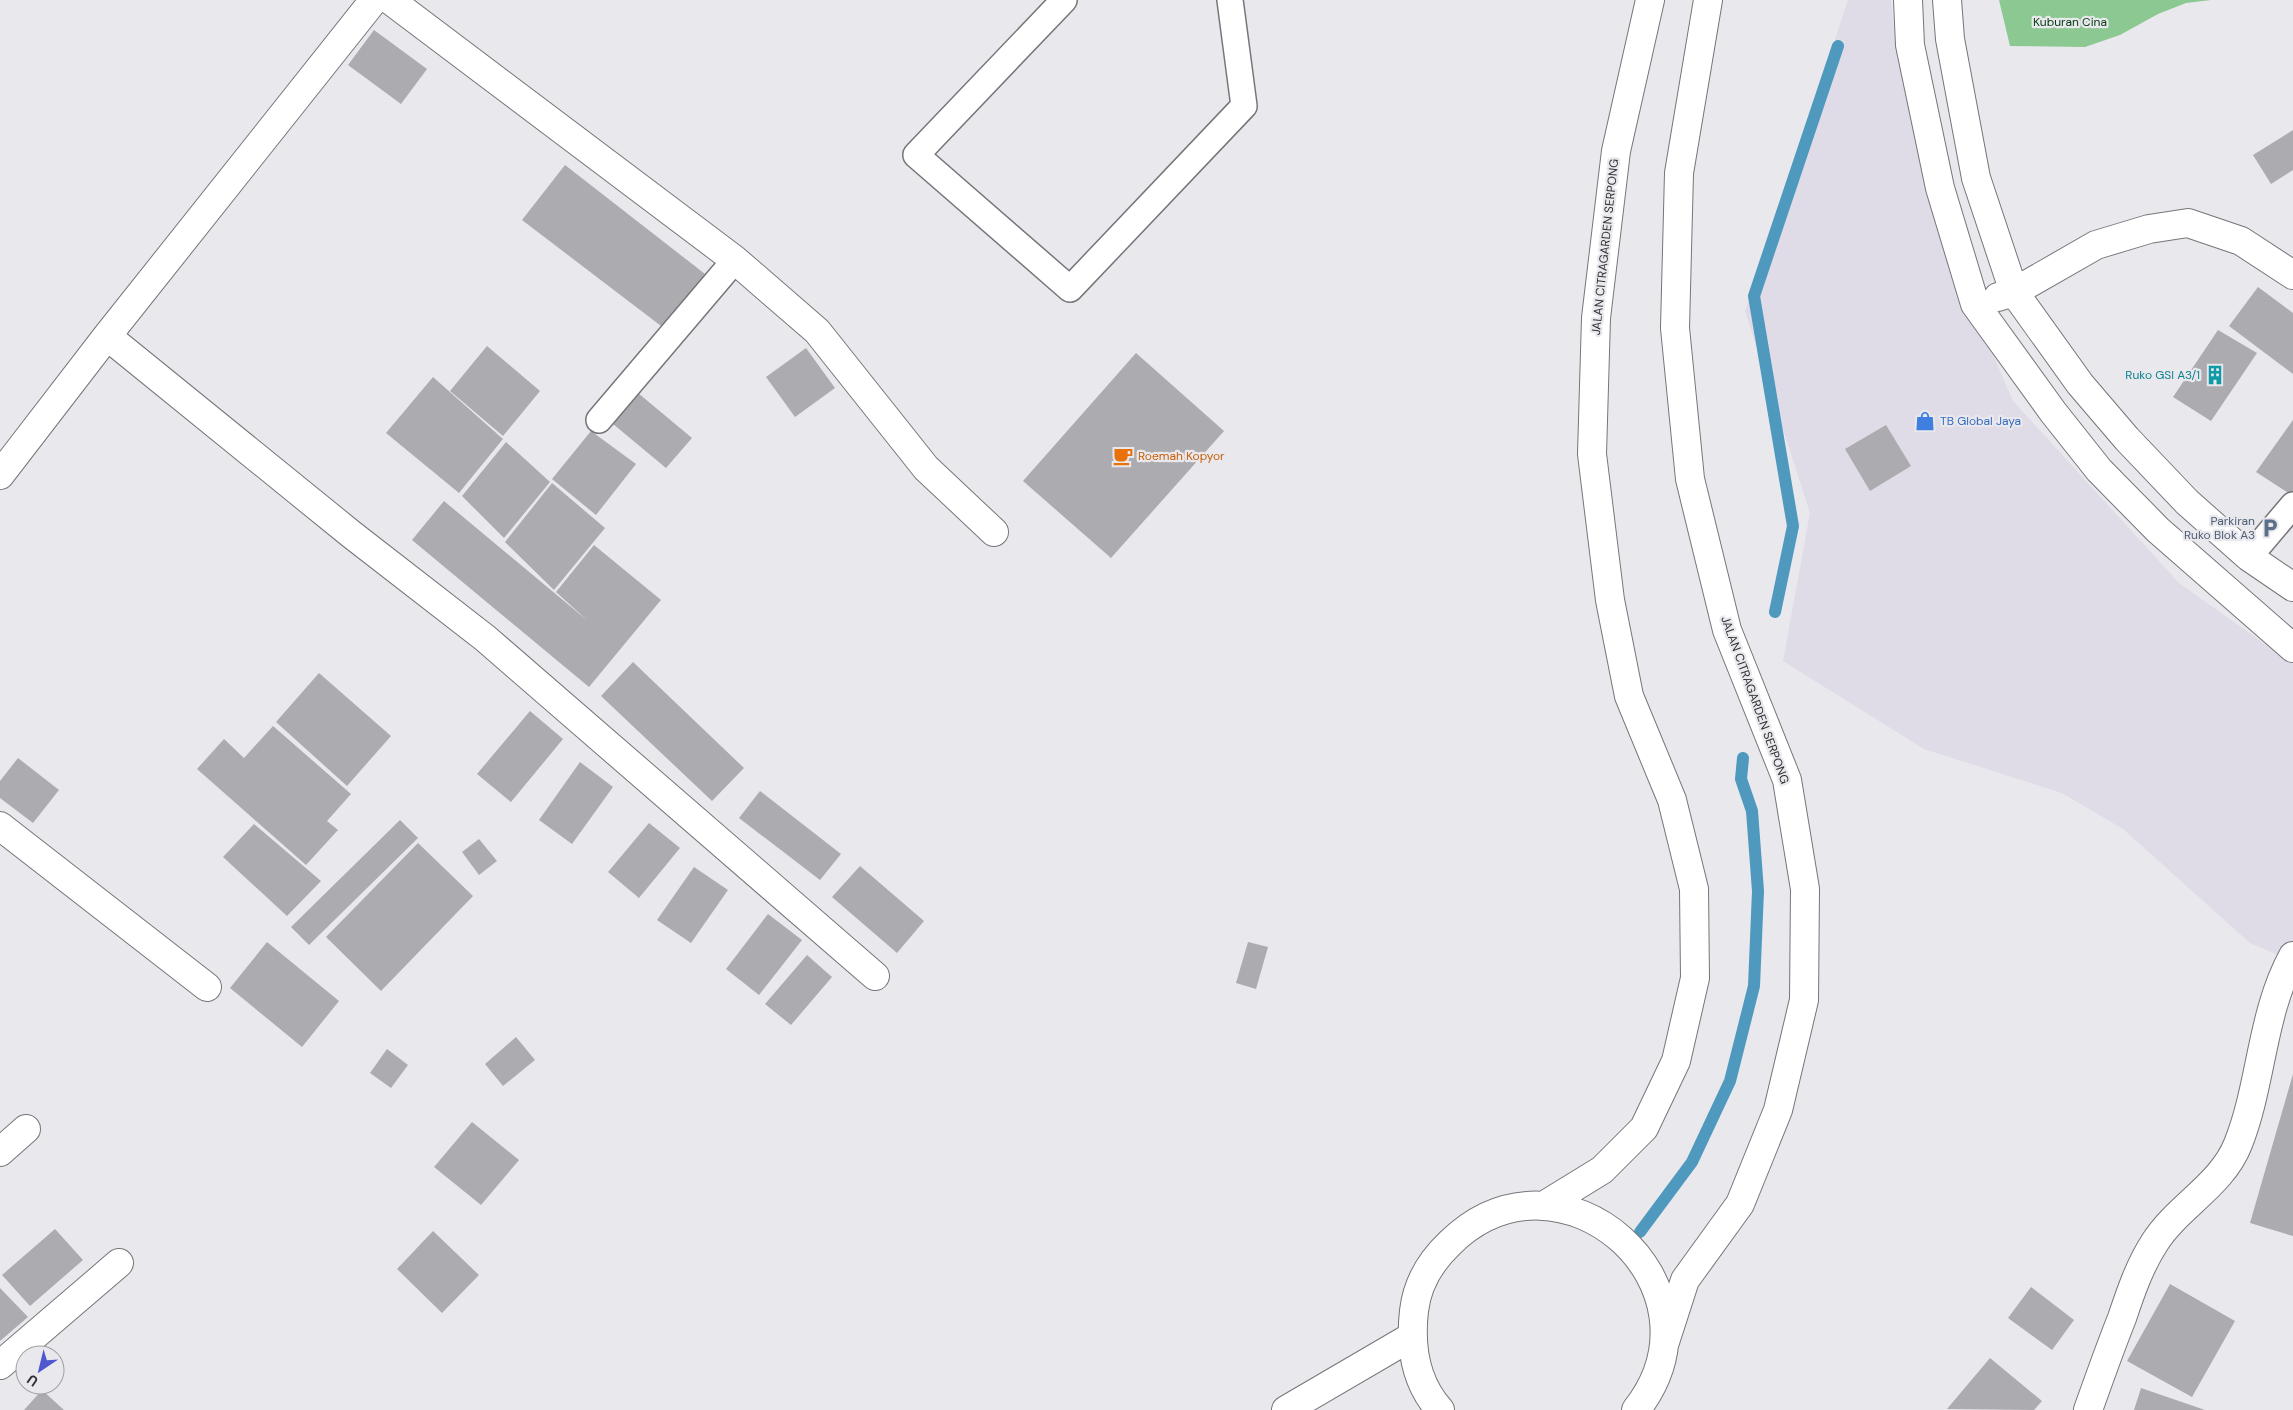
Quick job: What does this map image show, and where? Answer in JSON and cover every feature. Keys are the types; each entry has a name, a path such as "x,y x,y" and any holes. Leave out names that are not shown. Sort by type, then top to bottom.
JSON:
{"street":[{"path":"0,475 107,336 374,0"},
{"path":"390,0 735,260 817,331 926,468 994,532"},
{"name":"JALAN CITRAGARDEN SERPONG","path":"1545,1205 1602,1170 1644,1128 1676,1060 1695,978 1694,888 1672,800 1629,696 1610,600 1592,454 1596,318 1616,151 1650,0"},
{"name":"JALAN CITRAGARDEN SERPONG","path":"1664,1344 1685,1280 1744,1196 1778,1110 1804,1000 1805,889 1786,780 1727,630 1690,479 1675,328 1679,173 1708,0"},
{"path":"1908,0 1910,45 1940,188 1975,304 2053,412 2099,470 2158,530 2293,648"},
{"path":"1947,0 1950,39 1976,178 2014,292 2080,384 2127,439 2187,502 2249,557 2293,588"},
{"path":"1975,304 2014,292 2096,245 2149,229 2188,222 2242,241 2293,274"},
{"path":"107,336 350,534 485,638 875,976"},
{"path":"0,826 207,987"},
{"path":"2088,1410 2140,1266 2156,1240 2171,1222 2225,1168 2237,1146 2245,1122 2277,990 2293,956"},
{"path":"0,1152 26,1129"},
{"path":"1440,1410 1432,1402 1417,1370 1411,1337 1416,1295 1434,1257 1465,1228 1472,1224 1503,1210 1545,1205 1585,1214 1619,1235 1646,1266 1662,1303 1664,1344 1659,1370 1645,1405"},
{"path":"0,1365 119,1263"},
{"path":"1286,1410 1411,1337"}],"lane":[{"path":"1064,0 916,155 1070,289 1244,106 1230,0"},
{"path":"599,420 735,260"},
{"path":"2249,557 2293,505"}],"shaded area":[{"path":"1848,0 1891,0 1896,49 1943,239 2013,401 2179,583 2293,664 2293,961 2250,943 2123,829 2062,793 1924,749 1783,661 1810,513 1745,311"}],"green space":[{"name":"Kuburan Cina","path":"1999,0 2211,0 2186,3 2158,14 2120,35 2085,47 2010,46"}],"building":[{"path":"374,30 427,69 401,104 348,65"},
{"path":"2293,130 2293,170 2271,184 2253,155"},
{"path":"565,165 705,274 665,329 522,220"},
{"path":"2258,287 2293,313 2293,374 2229,326"},
{"name":"Ruko GSI A3/1","path":"2218,330 2257,353 2211,421 2173,397"},
{"path":"487,346 540,391 503,436 450,391"},
{"path":"806,348 835,388 795,417 766,377"},
{"name":"Roemah Kopyor","path":"1136,353 1224,431 1111,558 1023,481"},
{"path":"433,377 503,439 459,493 386,433"},
{"path":"632,388 692,438 666,468 607,419"},
{"path":"2293,420 2293,496 2256,472"},
{"path":"1886,425 1911,466 1870,491 1845,449"},
{"path":"591,431 636,464 596,515 552,479"},
{"path":"506,442 550,482 504,538 462,496"},
{"path":"552,483 605,528 554,590 505,542"},
{"path":"444,501 588,621 556,592 594,545 661,600 589,687 412,540"},
{"path":"633,662 744,768 712,801 601,696"},
{"path":"319,673 391,736 347,786 276,722"},
{"path":"530,711 563,739 511,802 477,774"},
{"path":"273,726 351,794 327,821 338,830 306,865 197,769 224,739 244,758"},
{"path":"18,758 59,790 33,823 0,798 0,781"},
{"path":"580,762 613,787 572,844 539,820"},
{"path":"760,791 841,854 820,880 739,818"},
{"path":"400,820 418,838 309,945 291,927"},
{"path":"649,823 680,848 639,898 608,872"},
{"path":"254,824 321,881 287,916 223,857"},
{"path":"479,839 497,861 479,875 462,852"},
{"path":"418,843 473,896 381,991 326,937"},
{"path":"860,866 924,921 897,953 832,897"},
{"path":"694,867 728,890 691,943 657,920"},
{"path":"768,914 802,940 759,995 726,969"},
{"path":"267,942 339,1001 302,1047 230,988"},
{"path":"1248,942 1268,947 1256,989 1236,983"},
{"path":"807,955 832,977 791,1025 765,1004"},
{"path":"516,1037 535,1060 503,1086 485,1064"},
{"path":"387,1049 408,1065 391,1088 370,1073"},
{"path":"2293,1074 2293,1236 2250,1223"},
{"path":"472,1122 519,1160 481,1205 434,1167"},
{"path":"55,1229 83,1260 30,1306 2,1275"},
{"path":"433,1231 479,1275 442,1313 397,1269"},
{"path":"2170,1284 2235,1321 2192,1397 2127,1361"},
{"path":"2031,1287 2074,1320 2052,1350 2008,1318"},
{"path":"0,1288 28,1317 0,1341"},
{"path":"1990,1358 2042,1401 2034,1410 1947,1409"},
{"path":"2141,1388 2205,1410 2134,1410"},
{"path":"38,1395 48,1395 64,1410 24,1410"}],"waterway":[{"path":"1775,612 1793,526 1754,296 1838,46"},
{"path":"1640,1232 1692,1162 1730,1081 1754,986 1758,891 1752,811 1741,779 1743,758"}],"place":[{"name":"Ruko GSI A3/1","path":"2215,375"},
{"name":"TB Global Jaya","path":"1925,421"},
{"name":"Roemah Kopyor","path":"1123,456"},
{"name":"Parkiran Ruko Blok A3","path":"2270,528"}]}
